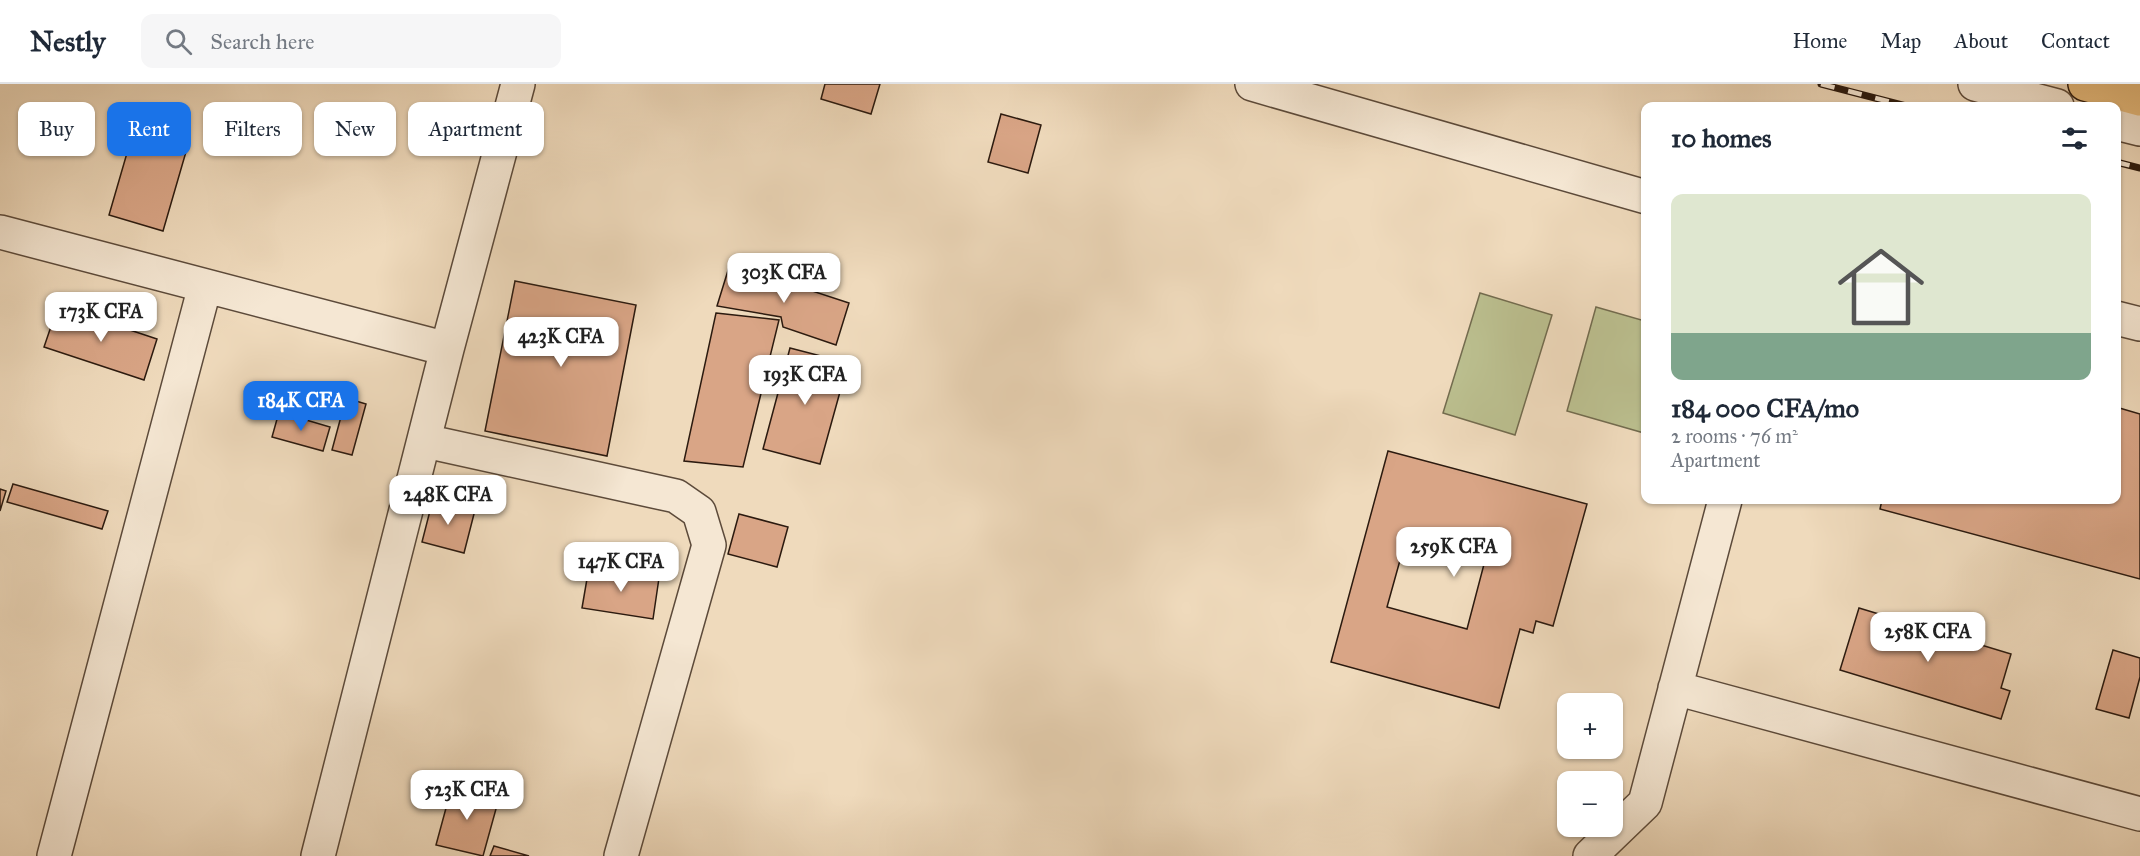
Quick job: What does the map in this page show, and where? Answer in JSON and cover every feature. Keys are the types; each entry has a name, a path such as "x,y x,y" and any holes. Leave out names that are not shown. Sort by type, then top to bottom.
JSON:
{"highway":[{"path":"2085,84 2140,99"}],"street":[{"path":"318,856 447,349 518,84"},
{"path":"1252,84 1641,196"},
{"path":"1975,84 2042,102"},
{"path":"2121,124 2140,129"},
{"path":"0,232 447,349"},
{"path":"54,856 205,286"},
{"path":"2121,319 2140,324"},
{"path":"425,441 676,496 699,512 709,545 621,856"},
{"path":"1590,856 1645,803 1724,504"},
{"path":"1675,688 2140,814"}],"green space":[{"path":"1480,293 1552,315 1515,435 1443,413"},
{"path":"1596,307 1641,320 1641,432 1567,411"}],"building":[{"path":"825,84 880,84 871,114 821,99"},
{"path":"1001,114 1041,125 1028,173 988,162"},
{"path":"126,156 185,156 163,231 109,215"},
{"path":"730,264 849,303 836,345 783,327 781,317 717,306"},
{"path":"515,281 636,305 607,456 485,431"},
{"path":"58,306 157,339 144,380 44,347"},
{"path":"716,313 779,320 743,467 684,461"},
{"path":"790,348 848,363 820,464 763,449"},
{"path":"346,398 366,404 352,455 332,450"},
{"path":"2121,408 2140,414 2140,579 1880,509 1881,504 2121,504"},
{"path":"279,412 330,427 323,451 272,437"},
{"path":"1388,451 1587,504 1553,626 1536,621 1533,633 1520,629 1499,708 1331,662","holes":["1409,528 1488,549 1467,629 1387,607"]},
{"path":"13,484 108,511 102,529 7,502"},
{"path":"0,489 6,491 0,511"},
{"path":"433,499 475,510 464,553 422,542"},
{"path":"739,514 788,527 777,567 728,554"},
{"path":"589,567 659,578 653,619 582,608"},
{"path":"1859,608 2011,654 2001,688 2010,691 2001,719 1840,670"},
{"path":"2113,650 2140,658 2140,677 2129,718 2096,709"},
{"path":"452,786 499,798 483,856 436,845"},
{"path":"494,846 529,856 490,856"}],"railway":[{"path":"1821,84 1891,102"},
{"path":"2121,163 2140,168"}]}
